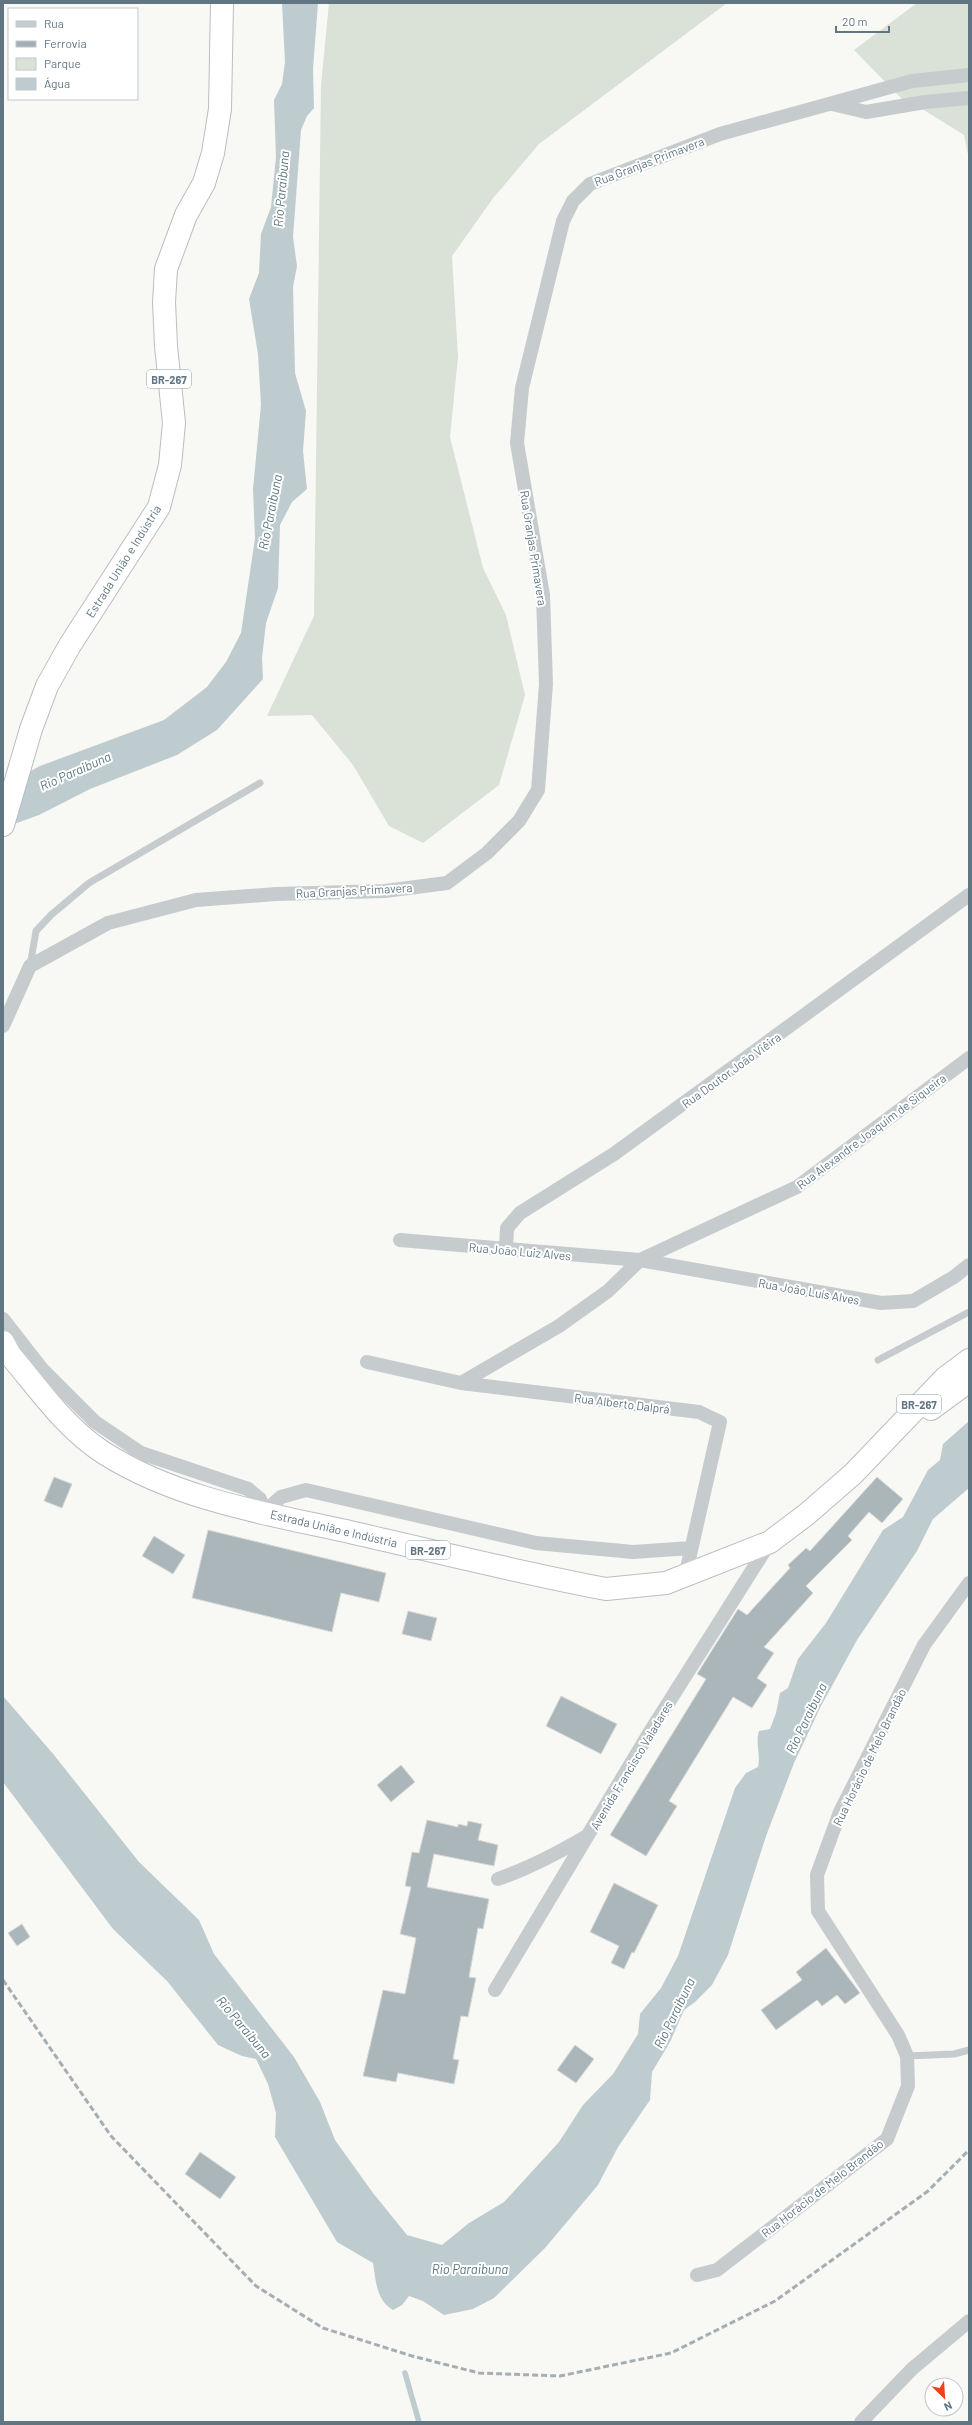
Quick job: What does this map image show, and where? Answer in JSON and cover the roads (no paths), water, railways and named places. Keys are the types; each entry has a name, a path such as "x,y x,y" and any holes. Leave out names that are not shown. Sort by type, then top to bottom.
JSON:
{"highway":[{"name":"Estrada União e Indústria","path":"3,825 31,729 47,686 70,645 159,507 170,466 174,423 166,346 164,302 166,269 186,215 204,183 213,153 220,109 222,3"},
{"name":"Estrada União e Indústria","path":"3,1342 10,1355 68,1425 102,1452 142,1475 175,1476 264,1512 606,1589 666,1582 685,1577 770,1542 807,1514 852,1474 872,1452"},
{"name":"BR-267","path":"872,1452 945,1378 969,1360"},
{"name":"BR-267","path":"872,1452 969,1381"}],"street":[{"name":"Rua Granjas Primavera","path":"30,966 108,923 196,900 276,894 385,891 447,883 487,853 519,821 538,790 546,684 543,595 517,443 522,388 563,221 573,201 590,184 720,134 912,81 969,75"},
{"path":"831,104 866,112 925,102 969,98"},
{"name":"Rua Doutor João Viêira","path":"506,1249 507,1228 520,1213 614,1154 969,895"},
{"path":"3,1026 30,966"},
{"name":"Rua Alexandre Joaquim de Siqueira","path":"640,1260 797,1187 969,1058"},
{"name":"Rua Joāo Luiz Alves","path":"400,1240 640,1260"},
{"path":"461,1383 559,1326 608,1291 640,1260"},
{"name":"Rua João Luís Alves","path":"640,1260 881,1303 913,1301 954,1277 969,1265"},
{"path":"3,1319 42,1369 96,1422 175,1476"},
{"name":"Rua Alberto Dalprá","path":"367,1362 461,1383 698,1412 720,1422 685,1577"},
{"path":"264,1512 281,1497 306,1490 536,1543 633,1552 692,1548"},
{"name":"Avenida Francisco Valadares","path":"495,1990 648,1735 770,1542"},
{"name":"Rua Horácio de Melo Brandão","path":"697,2275 716,2270 887,2139 908,2086 906,2056 898,2035 818,1911 817,1875 840,1812 924,1645 969,1583"},
{"path":"498,1879 518,1872 555,1855 589,1834"},
{"path":"861,2422 912,2369 969,2321"}],"lane":[{"path":"30,966 36,931 51,915 89,883 260,783"},
{"path":"878,1360 969,1312"},
{"path":"906,2056 954,2054 969,2050"}],"water":[{"name":"Rio Paraibuna","path":"282,3 318,3 313,69 314,108 307,116 301,130 293,237 297,266 293,287 295,373 306,411 303,451 307,489 292,502 280,525 278,588 266,623 262,658 263,679 217,730 177,755 90,789 39,815 3,828 3,786 40,766 164,720 207,687 226,662 241,633 255,538 253,489 261,405 258,354 249,299 259,273 261,234 271,207 276,157 274,100 282,84 285,62"},
{"name":"Rio Paraibuna","path":"969,1421 969,1488 933,1519 917,1551 857,1640 821,1706 794,1763 766,1836 728,1955 712,1985 695,2002 684,2010 670,2042 652,2072 650,2100 618,2147 598,2185 545,2248 494,2298 473,2309 444,2315 423,2301 409,2296 402,2305 393,2310 387,2306 380,2295 376,2283 373,2263 337,2242 275,2137 276,2113 268,2084 256,2059 242,2056 218,2045 167,1981 113,1929 3,1782 3,1696 54,1755 139,1862 199,1920 214,1954 294,2057 320,2102 335,2140 373,2193 407,2235 442,2245 469,2223 504,2202 559,2142 583,2105 613,2074 638,2034 640,2014 661,1988 678,1956 735,1788 746,1773 758,1767 759,1731 770,1729 776,1713 780,1693 788,1688 798,1659 826,1623 883,1530 903,1517 928,1470 940,1460 943,1444"}],"waterway":[{"path":"405,2373 419,2422"}],"railway":[{"path":"3,1980 111,2136 256,2286 323,2328 412,2356 479,2373 560,2376 671,2353 775,2301 928,2191 969,2150"}]}
